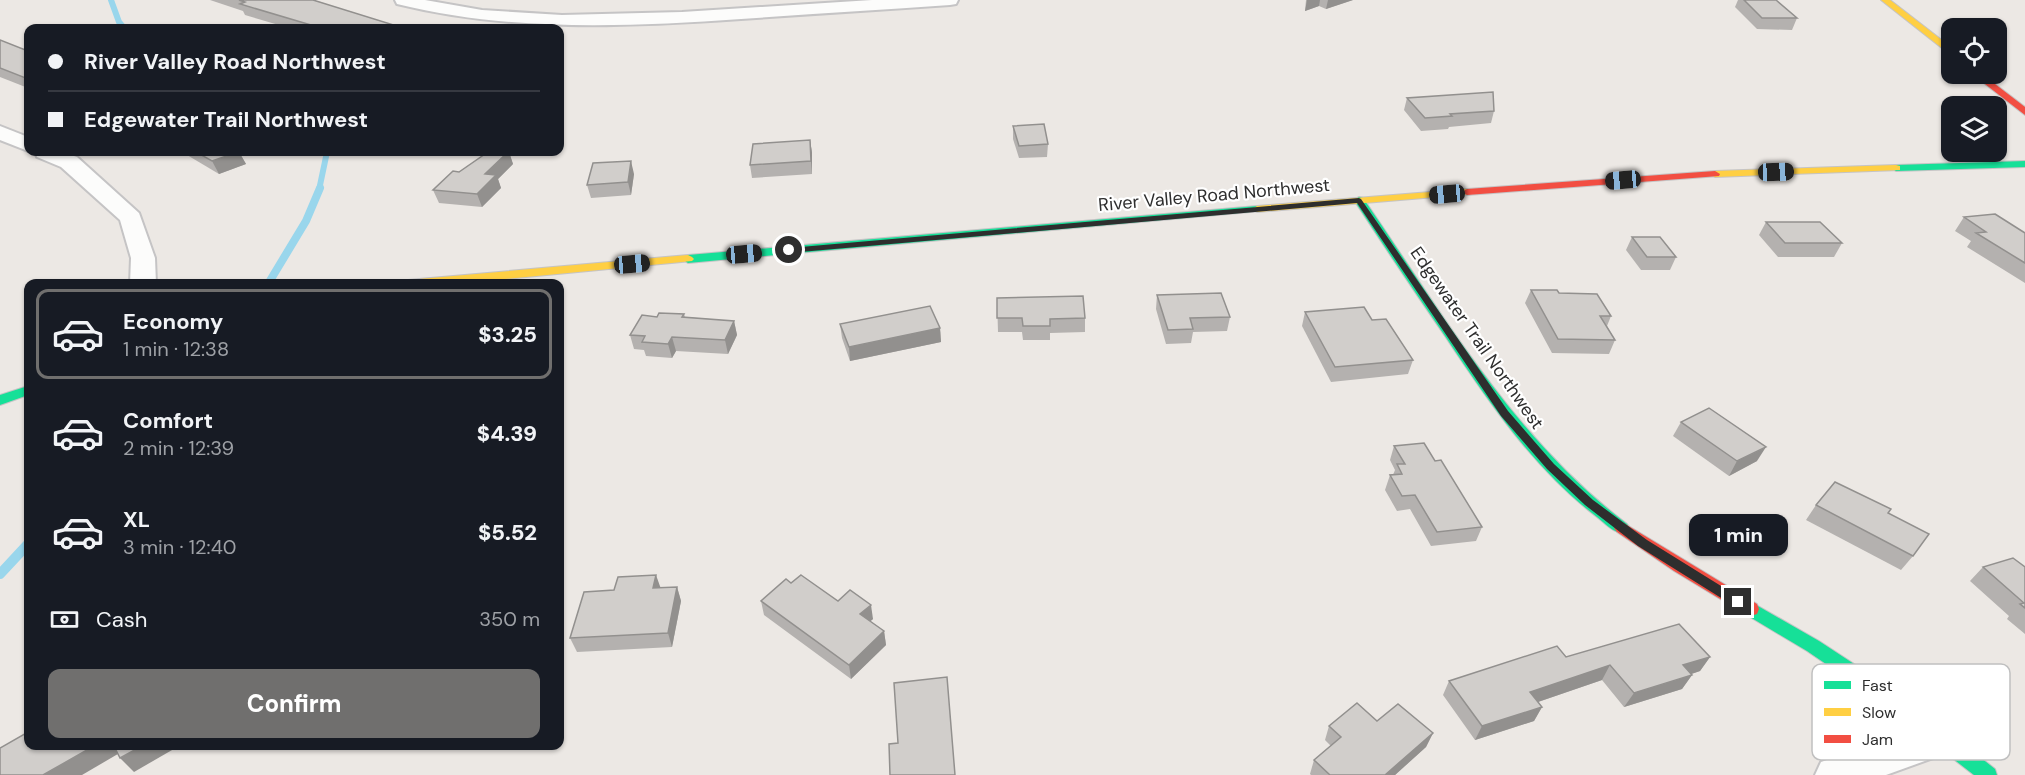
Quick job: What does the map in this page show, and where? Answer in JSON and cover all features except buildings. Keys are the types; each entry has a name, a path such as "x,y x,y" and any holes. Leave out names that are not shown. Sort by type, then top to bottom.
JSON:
{"street":[{"path":"403,0 465,13 522,19 580,21 950,0"},
{"path":"1885,0 1941,44"},
{"path":"1990,84 2025,112"},
{"path":"0,132 24,143"},
{"path":"55,156 69,162 131,218 143,258 143,279"},
{"name":"River Valley Road Northwest","path":"465,279 1359,200 1667,176 2025,164"},
{"name":"Edgewater Trail Northwest","path":"1359,200 1504,413 1550,467 1589,502 1642,543 1843,664"},
{"path":"0,400 24,391"},
{"path":"1835,775 1878,760"},
{"name":"Edgewater Trail Northwest","path":"1971,760 1988,775"}],"waterway":[{"path":"111,0 121,24"},
{"path":"319,190 326,156"},
{"path":"271,279 306,221 320,188"},
{"path":"0,574 24,548"}],"traffic: fast":[{"path":"1896,168 2025,164"},
{"path":"1359,200 1503,409 1546,461 1570,485 1622,528"},
{"path":"688,259 1257,209"},
{"path":"0,400 24,391"},
{"path":"1751,609 1840,664"},
{"path":"1969,760 1988,775"}],"traffic: slow":[{"path":"1885,0 1941,44"},
{"path":"1715,174 1896,168"},
{"path":"1257,209 1467,192"},
{"path":"464,279 688,259"}],"traffic: jam":[{"path":"1990,84 2025,112"},
{"path":"1467,192 1715,174"},
{"path":"1622,528 1680,567 1751,609"}],"route":[{"path":"789,250 1359,200 1504,413 1550,467 1589,502 1642,543 1738,602"}]}
